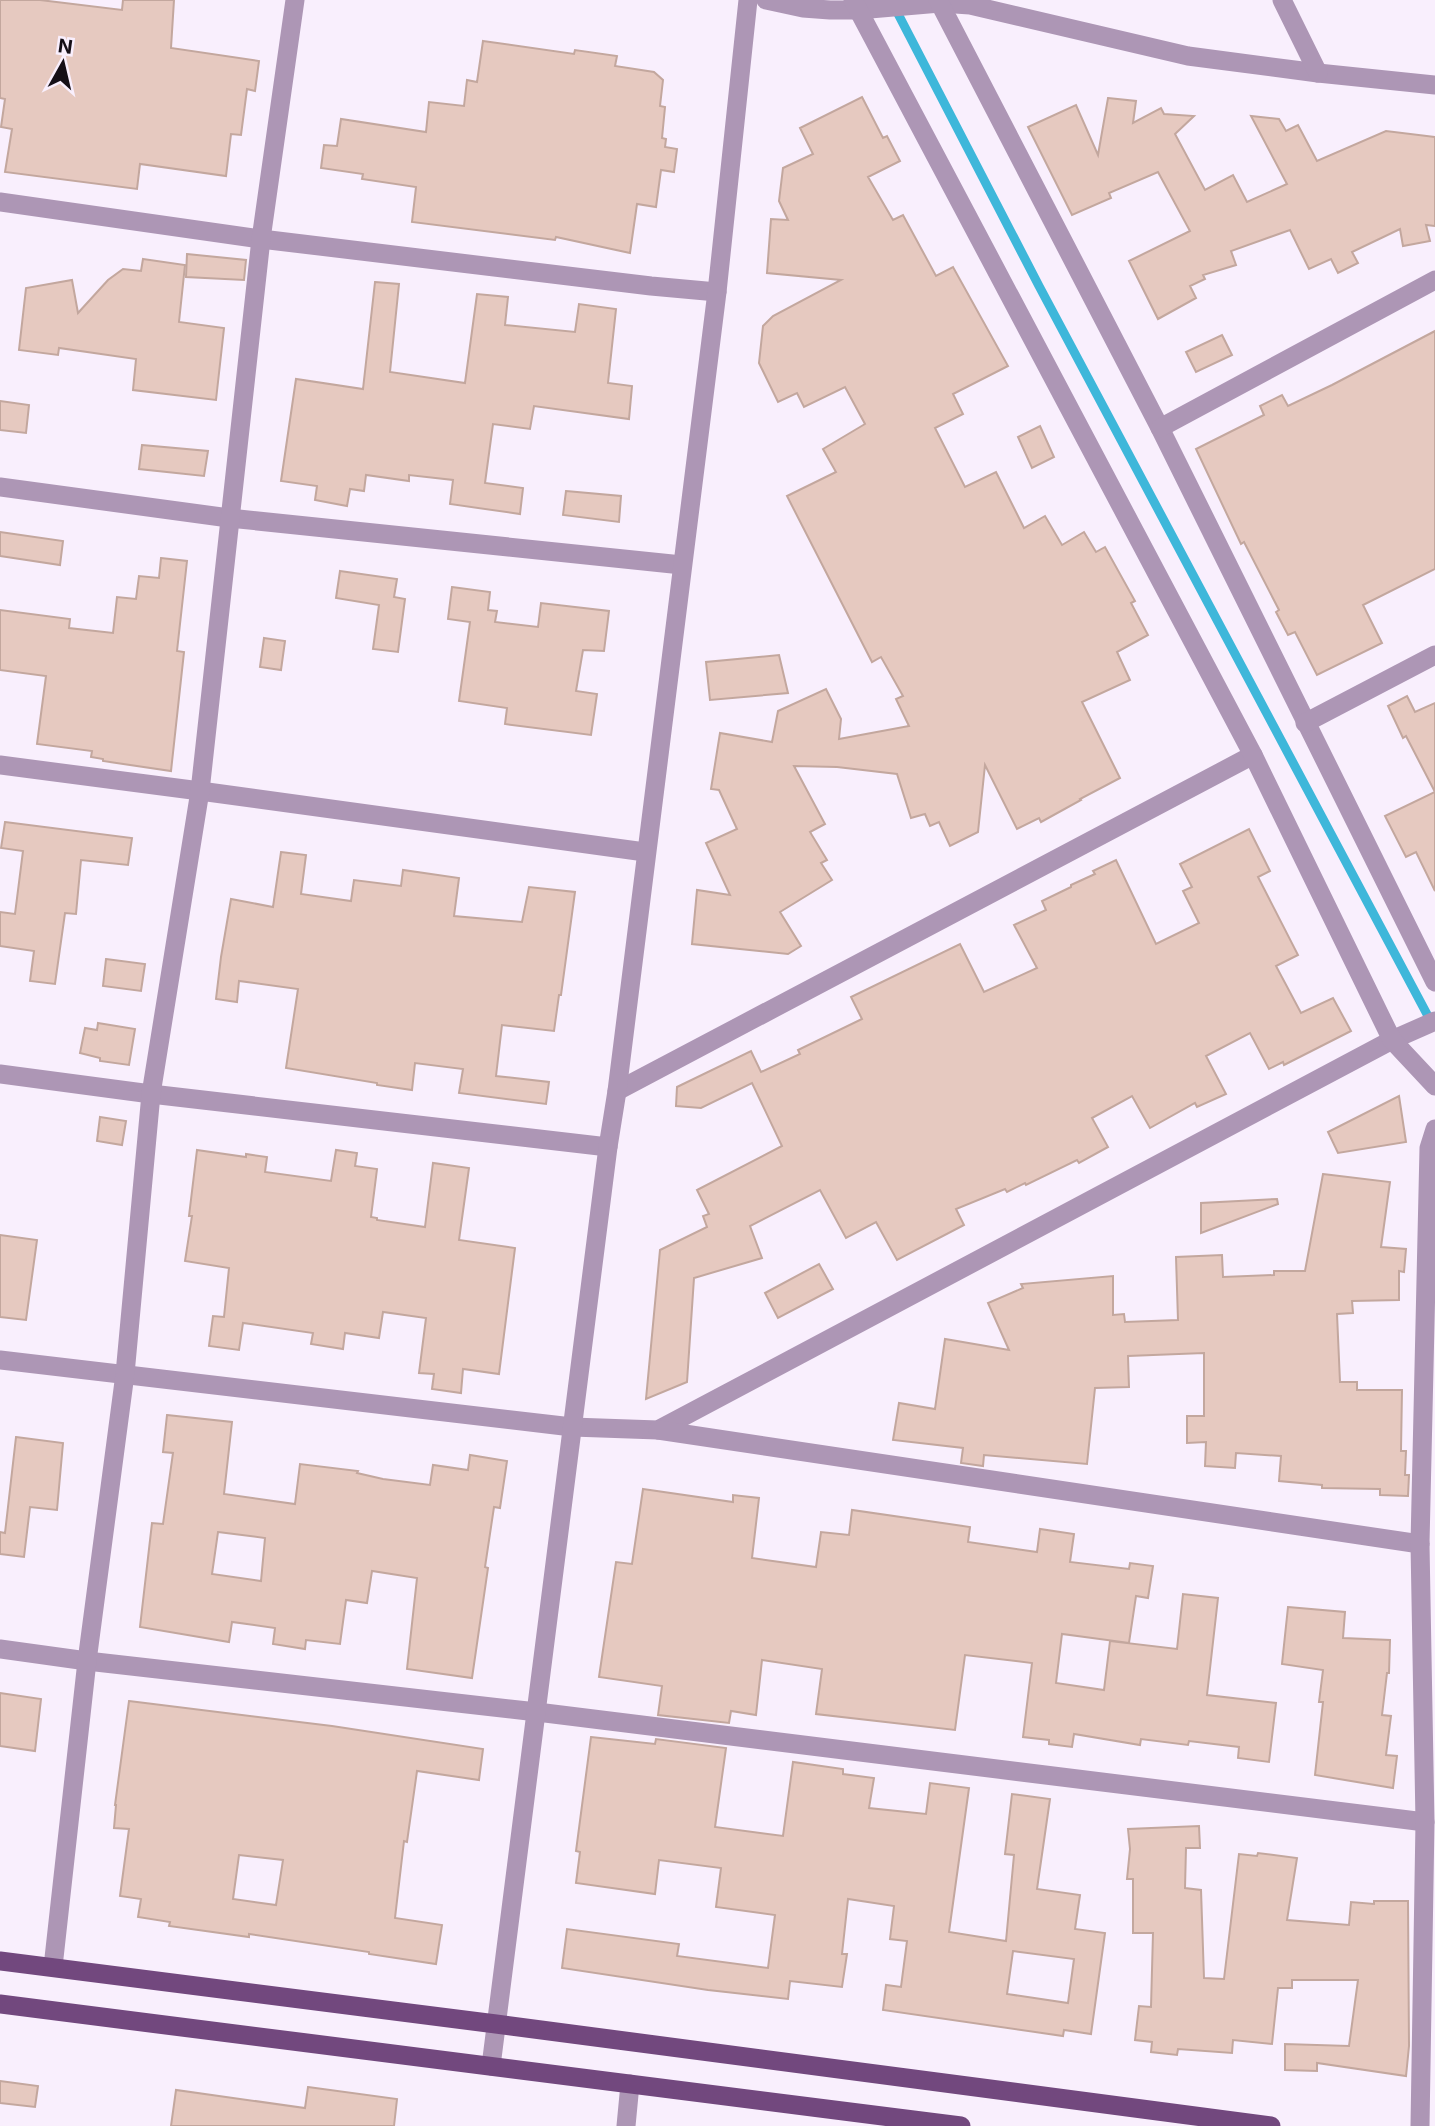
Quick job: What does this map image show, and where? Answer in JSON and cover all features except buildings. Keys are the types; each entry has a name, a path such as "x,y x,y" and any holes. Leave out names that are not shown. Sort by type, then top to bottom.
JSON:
{"main road":[{"path":"0,1961 1271,2126"},
{"path":"0,2004 961,2126"}],"street":[{"path":"53,1967 87,1661 125,1374 151,1094 200,791 261,239 295,0"},
{"path":"491,2066 717,292 748,0"},
{"path":"765,0 803,8 933,3 970,5 1188,56 1435,85"},
{"path":"1282,0 1318,73"},
{"path":"933,3 1160,428 1435,982"},
{"path":"862,7 1252,755 1392,1040 1435,1086"},
{"path":"0,202 261,239 717,292"},
{"path":"1160,428 1435,280"},
{"path":"0,487 229,518 682,565"},
{"path":"1305,723 1435,655"},
{"path":"617,1091 1252,755"},
{"path":"0,765 645,852"},
{"path":"658,1430 1392,1040 1435,1021"},
{"path":"0,1074 608,1147"},
{"path":"1420,2126 1425,1822 1420,1544 1429,1148 1435,1129"},
{"path":"0,1360 572,1427 658,1430 1420,1544"},
{"path":"0,1648 87,1661 537,1712 1425,1822"},
{"path":"626,2126 630,2084"}],"waterway":[{"path":"895,8 1039,286 1428,1016"}]}
